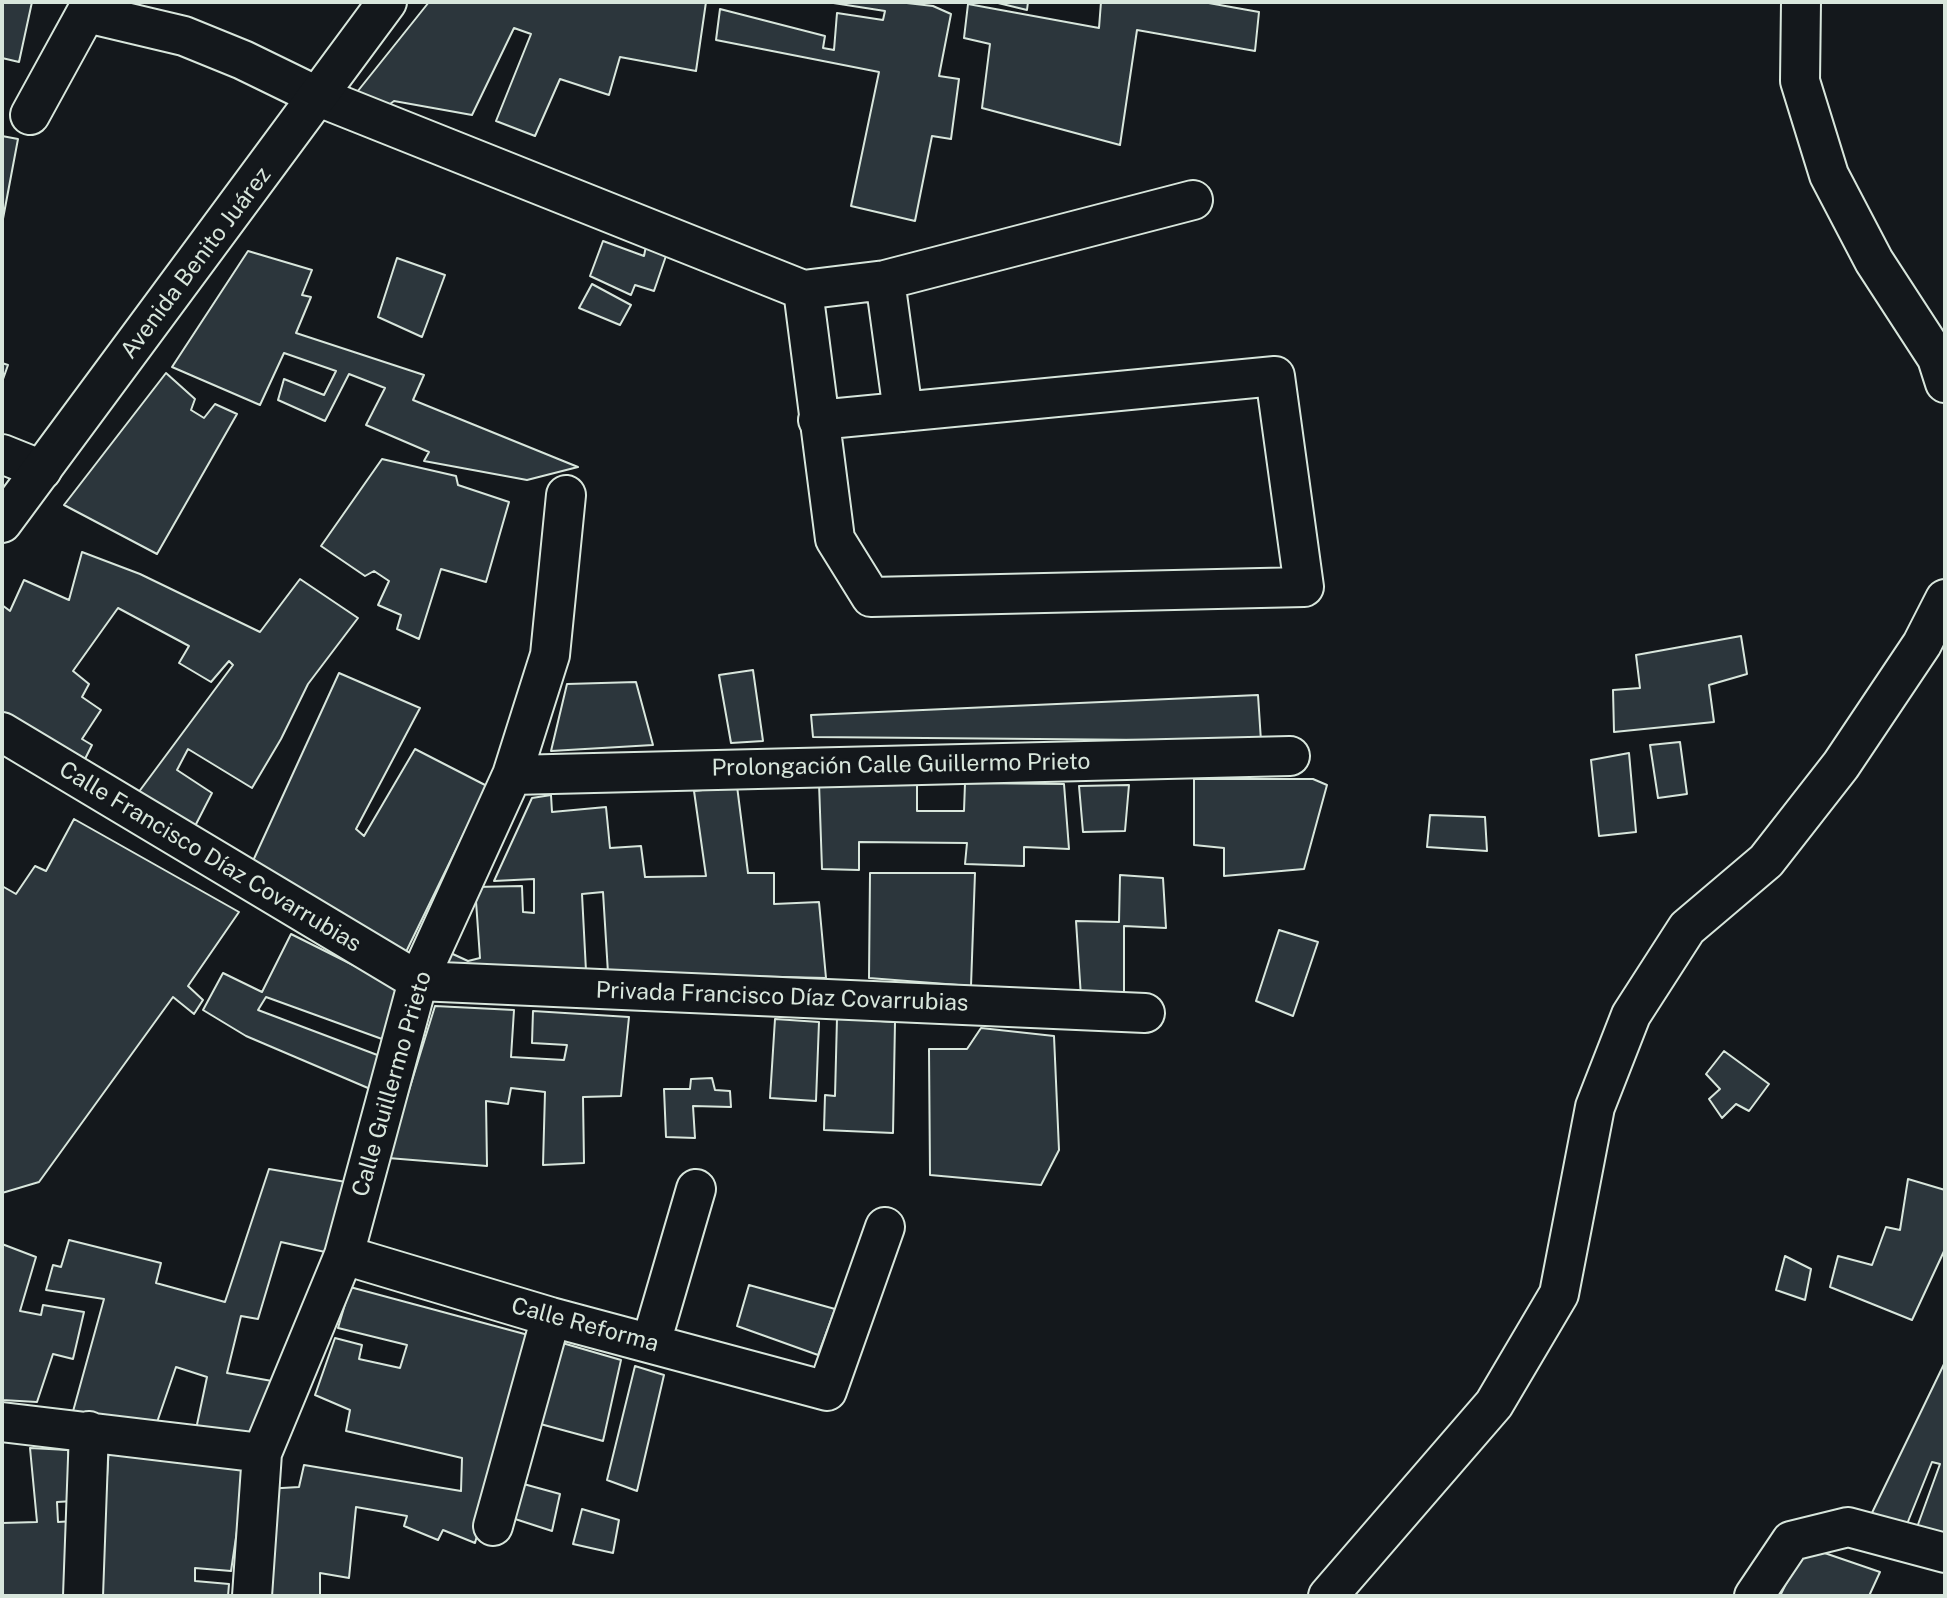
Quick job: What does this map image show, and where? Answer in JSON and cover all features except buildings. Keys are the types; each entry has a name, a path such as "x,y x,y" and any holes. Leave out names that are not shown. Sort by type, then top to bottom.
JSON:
{"street":[{"name":"Avenida Benito Juárez","path":"2,523 387,2"},
{"path":"1801,2 1800,82 1829,175 1874,261 1937,358 1945,383"},
{"path":"30,115 89,7 184,36 243,60 319,97 803,290 885,279 1193,200"},
{"path":"885,279 903,412"},
{"path":"803,290 818,420 835,539 872,597 1304,587 1276,376 818,420"},
{"path":"2,454 42,470"},
{"name":"Calle Guillermo Prieto","path":"252,1596 262,1453 344,1255 418,981 512,775 550,655 566,495"},
{"path":"1328,1596 1494,1404 1559,1294 1595,1107 1631,1015 1687,928 1766,862 1842,765 1922,644 1945,598"},
{"name":"Calle Francisco Díaz Covarrubias","path":"2,732 418,981"},
{"name":"Prolongación Calle Guillermo Prieto","path":"512,775 1290,756"},
{"name":"Privada Francisco Díaz Covarrubias","path":"418,981 1145,1013"},
{"path":"651,1343 696,1189"},
{"name":"Calle Reforma","path":"344,1255 551,1317 827,1391 885,1227"},
{"path":"493,1525 551,1317"},
{"path":"2,1422 262,1453"},
{"path":"83,1596 89,1431"},
{"path":"1754,1596 1791,1541 1848,1527 1945,1553"}]}
